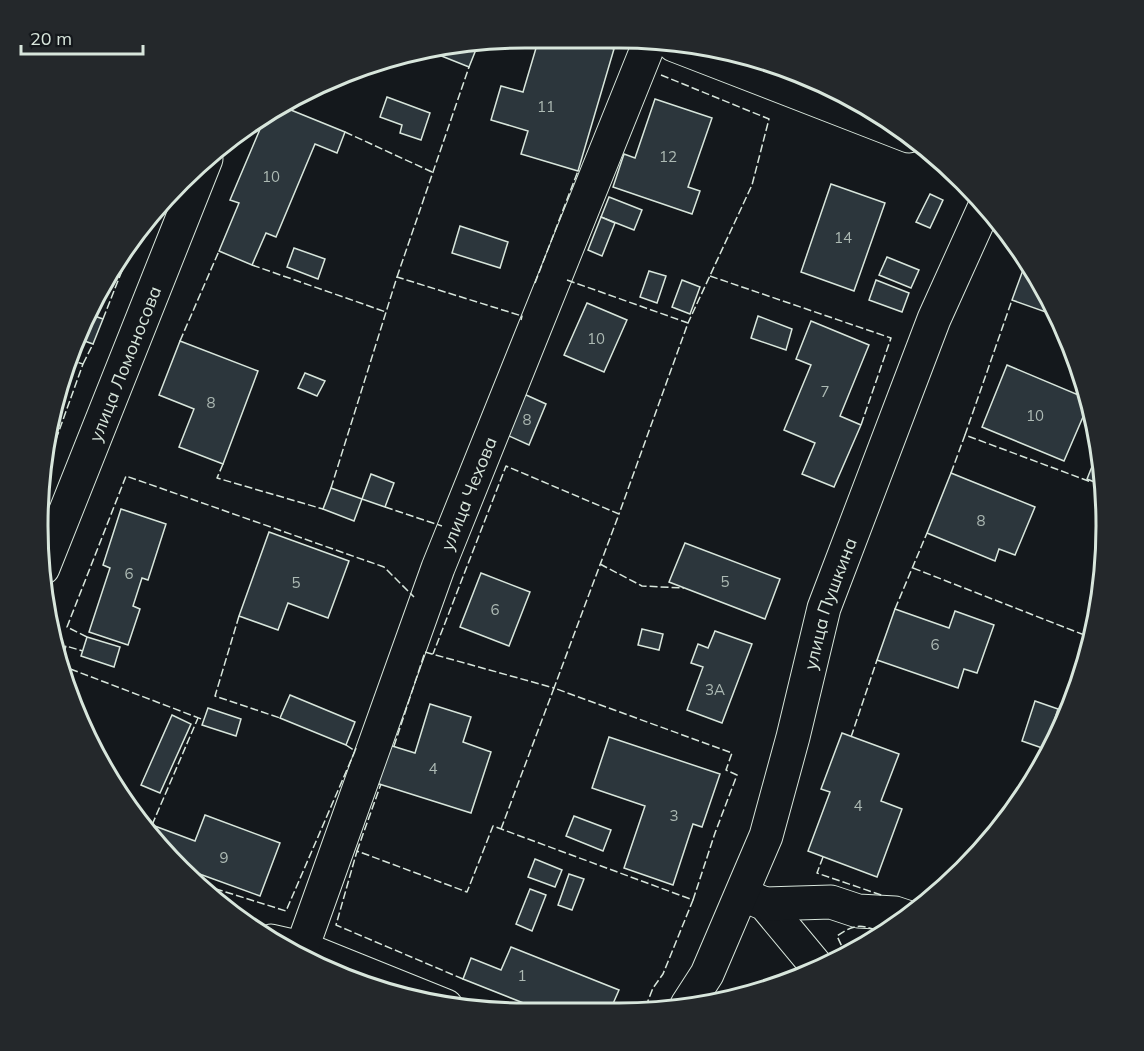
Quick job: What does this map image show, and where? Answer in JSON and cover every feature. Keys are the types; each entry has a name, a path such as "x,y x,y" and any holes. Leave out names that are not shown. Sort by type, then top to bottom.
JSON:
{"street":[{"name":"улица Чехова","path":"289,940 647,49"},
{"path":"700,55 876,123"},
{"name":"улица Ломоносова","path":"49,553 198,178"},
{"name":"улица Пушкина","path":"692,997 753,899 766,836 824,608 934,319 981,215"},
{"path":"753,899 831,902 858,910 896,914"},
{"path":"753,899 812,962"},
{"path":"323,958 382,981"}],"building":[{"path":"536,48 614,49 578,171 521,154 528,131 491,120 501,86 523,92"},
{"path":"475,51 469,67 441,56"},
{"path":"387,97 430,113 421,140 400,133 402,125 380,117"},
{"path":"655,99 712,118 688,187 700,191 692,214 613,187 624,154 635,158"},
{"path":"291,110 345,132 337,153 315,144 276,237 266,233 252,265 219,251 239,203 230,200 261,128 287,112"},
{"path":"831,184 885,203 854,291 801,272"},
{"path":"930,194 943,200 930,228 916,222"},
{"path":"609,197 642,210 634,230 601,217"},
{"path":"601,217 615,223 602,256 588,250"},
{"path":"460,226 508,242 500,268 452,253"},
{"path":"294,248 325,259 318,279 287,267"},
{"path":"887,257 919,270 911,288 879,275"},
{"path":"649,271 666,276 657,303 640,297"},
{"path":"1023,271 1046,312 1012,300"},
{"path":"682,280 700,287 690,314 672,307"},
{"path":"876,280 909,293 902,312 869,300"},
{"path":"587,303 627,320 604,372 564,355"},
{"path":"96,316 103,319 93,344 85,341"},
{"path":"758,316 792,329 786,350 751,338"},
{"path":"811,321 869,345 840,416 861,425 834,487 802,474 815,443 784,430 811,365 796,359"},
{"path":"180,341 258,371 223,464 179,447 194,409 159,395"},
{"path":"1007,365 1078,395 1083,416 1064,461 982,427"},
{"path":"305,373 325,381 317,396 298,388"},
{"path":"524,394 546,404 529,445 507,435"},
{"path":"1092,466 1094,482 1087,479"},
{"path":"951,473 1035,507 1015,555 999,549 995,561 927,533"},
{"path":"371,474 394,483 385,507 362,499"},
{"path":"331,488 362,499 354,521 323,509"},
{"path":"121,509 166,524 148,580 142,578 133,606 140,609 128,645 89,632 110,568 103,565"},
{"path":"269,532 349,561 328,618 288,603 278,630 239,616"},
{"path":"685,543 780,579 765,619 669,582"},
{"path":"481,573 530,592 509,646 460,627"},
{"path":"895,609 949,628 955,611 994,625 977,673 964,669 958,688 877,660"},
{"path":"642,629 663,634 659,650 638,645"},
{"path":"715,631 752,644 722,723 687,710 703,667 691,663 698,644 708,648"},
{"path":"87,637 120,647 114,667 81,656"},
{"path":"290,695 355,722 346,745 280,718"},
{"path":"1035,701 1058,709 1041,748 1022,741"},
{"path":"430,704 471,717 463,742 491,752 471,813 376,783 389,745 415,753"},
{"path":"208,708 241,719 236,736 202,725"},
{"path":"172,715 191,724 160,793 141,785"},
{"path":"842,733 899,754 881,801 902,809 877,877 808,851 830,792 821,789"},
{"path":"609,737 720,774 702,827 693,824 673,885 624,868 645,806 592,788"},
{"path":"205,815 280,843 260,896 200,874 155,826 195,841"},
{"path":"574,816 611,830 603,851 566,836"},
{"path":"535,859 562,870 555,887 528,877"},
{"path":"569,874 584,879 572,910 558,905"},
{"path":"530,889 546,895 532,931 516,924"},
{"path":"511,947 619,990 613,1003 523,1003 463,979 471,958 501,970"}],"fence":[{"path":"397,277 469,67"},
{"path":"661,75 769,119 752,185 688,323"},
{"path":"345,132 432,172"},
{"path":"535,283 578,171"},
{"path":"180,341 219,251"},
{"path":"252,265 386,312"},
{"path":"103,319 123,269"},
{"path":"710,276 891,338 861,425"},
{"path":"331,488 397,277 522,316 521,320"},
{"path":"567,280 688,323 619,514"},
{"path":"965,435 1012,300"},
{"path":"83,364 93,344"},
{"path":"56,440 83,364 77,362"},
{"path":"951,473 965,435 1091,482"},
{"path":"223,464 217,478 323,509"},
{"path":"394,746 425,652 554,688 619,514 506,466 433,654"},
{"path":"87,637 67,627 126,476 384,567 414,597"},
{"path":"385,507 442,526"},
{"path":"895,609 927,533"},
{"path":"600,564 642,586 684,588"},
{"path":"913,568 1083,635"},
{"path":"239,616 215,696 280,718"},
{"path":"64,651 66,646 83,651"},
{"path":"851,737 877,660"},
{"path":"70,669 204,720"},
{"path":"501,829 554,688 732,753 726,770 737,775 693,900"},
{"path":"153,823 198,718"},
{"path":"346,745 355,751 356,748"},
{"path":"216,889 286,911 355,751"},
{"path":"357,851 381,784"},
{"path":"463,979 336,925 357,851 467,892 493,826 693,900 663,974 653,988 648,1002"},
{"path":"823,857 817,873 884,896"},
{"path":"842,947 837,936 860,926 873,930"}]}
